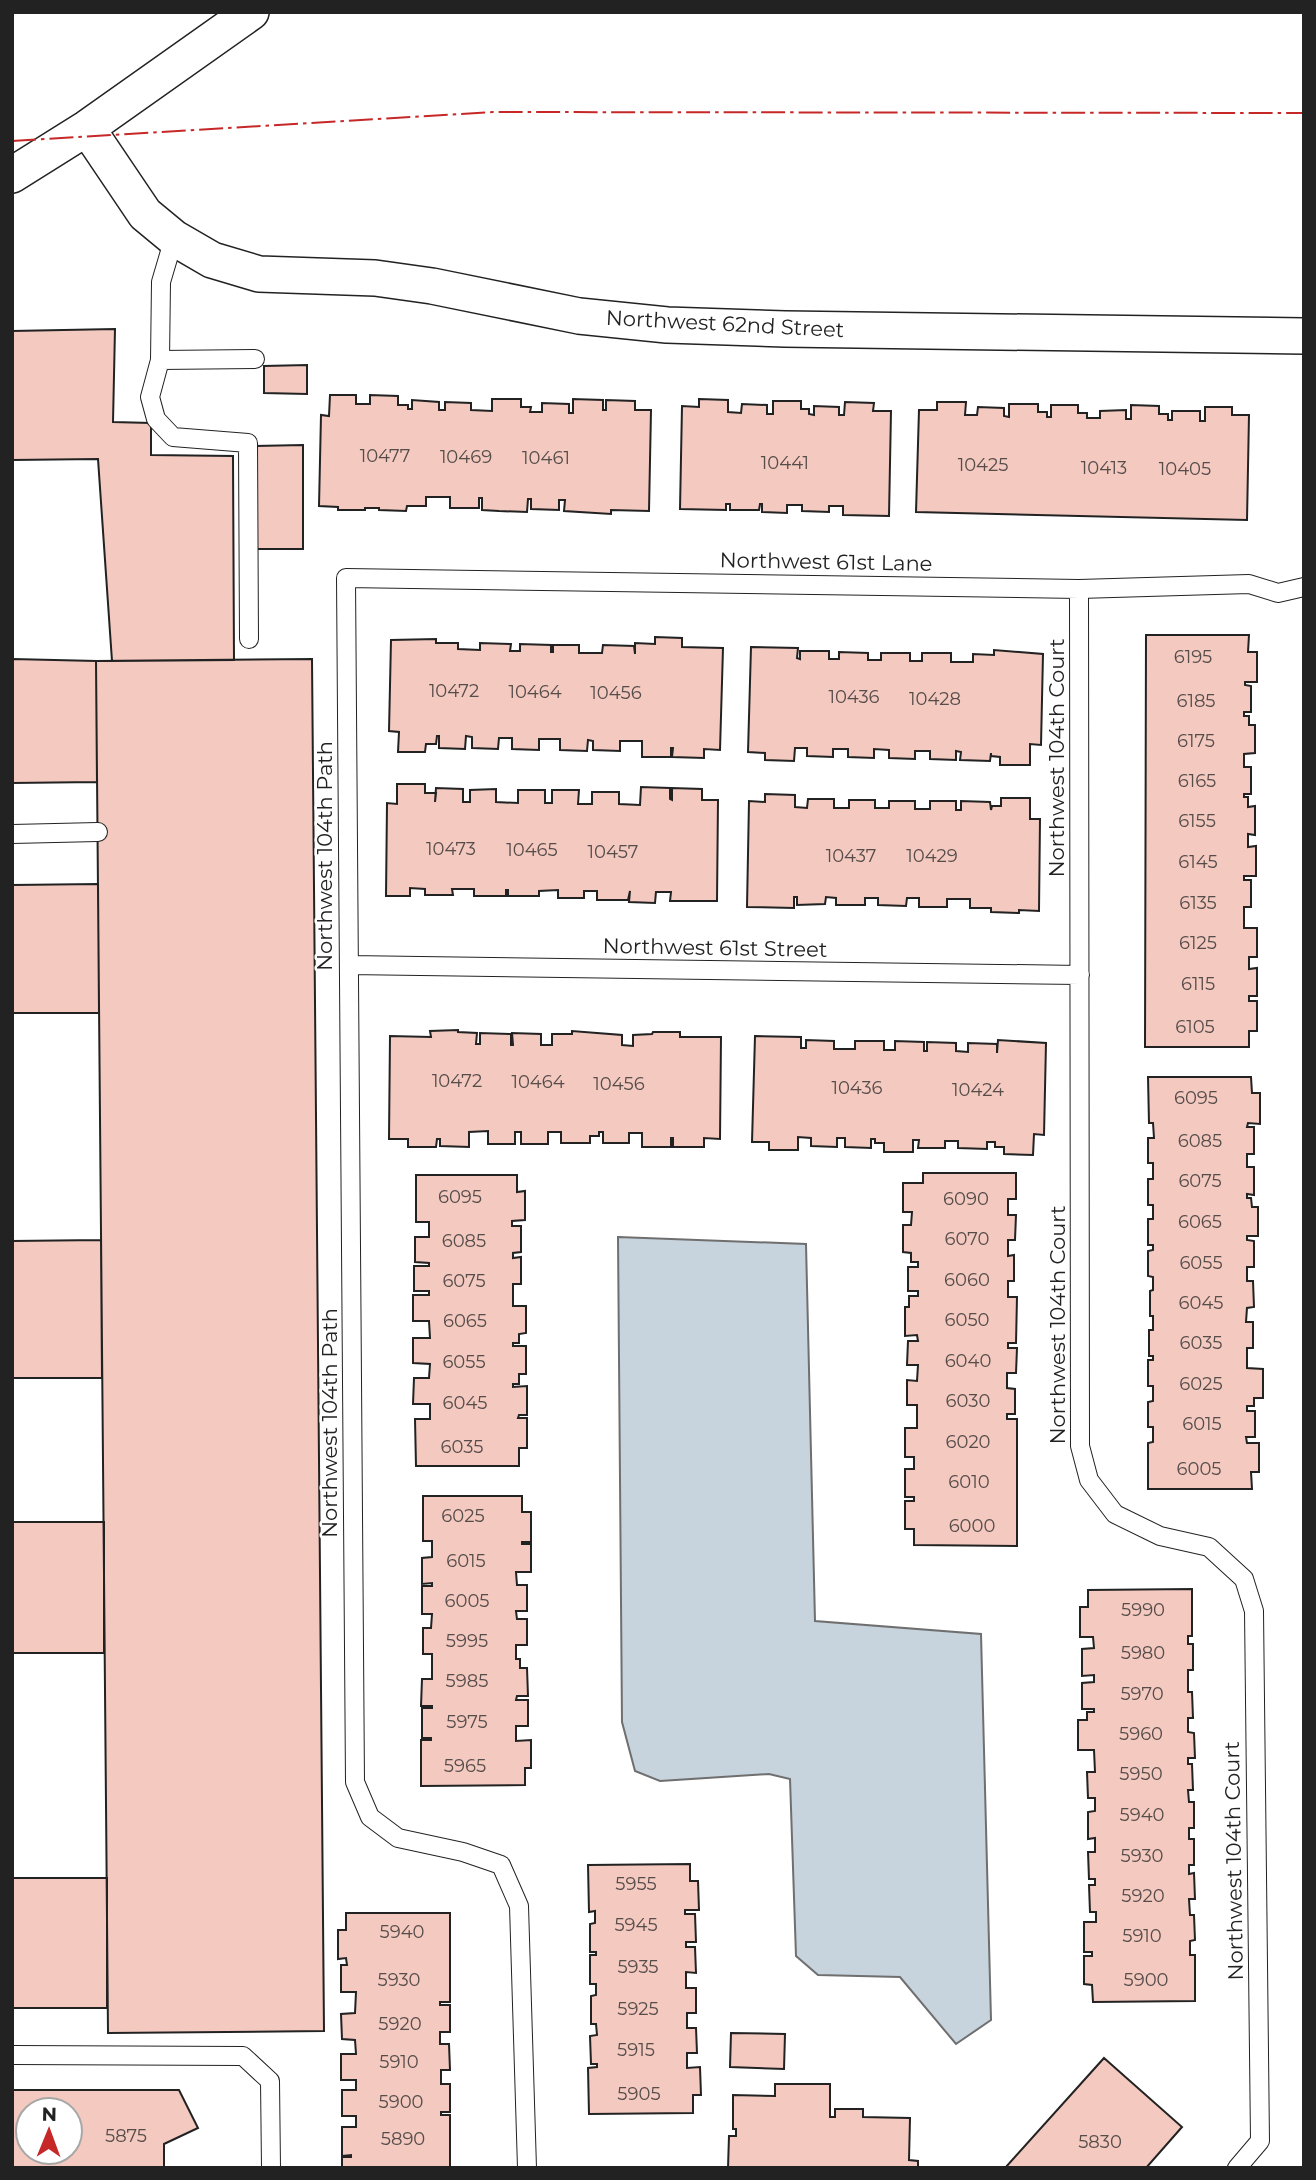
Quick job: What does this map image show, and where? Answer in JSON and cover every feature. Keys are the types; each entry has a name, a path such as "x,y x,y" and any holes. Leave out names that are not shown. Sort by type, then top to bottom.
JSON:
{"street":[{"path":"12,176 87,128 251,12"},
{"name":"Northwest 62nd Street","path":"87,128 145,214 174,238 212,260 259,274 375,278 432,286 579,316 667,325 1304,336"}],"lane":[{"path":"174,238 161,282 160,360 150,397 156,419 173,437 248,443 248,639"},
{"path":"160,360 255,359"},
{"name":"Northwest 61st Lane","path":"346,578 1079,589 1249,584 1278,593 1304,587"},
{"name":"Northwest 104th Path","path":"346,578 355,1783 370,1817 398,1838 463,1852 501,1865 506,1875 519,1906 527,2168"},
{"name":"Northwest 104th Court","path":"1079,589 1080,1446 1088,1480 1115,1514 1160,1536 1209,1547 1244,1579 1254,1611 1260,2141 1237,2168"},
{"path":"12,834 98,832"},
{"name":"Northwest 61st Street","path":"349,965 1080,975"},
{"path":"12,2055 243,2056 270,2081 271,2168"}],"shaded area":[{"path":"618,1237 806,1244 815,1621 981,1634 991,2020 956,2044 900,1977 818,1975 796,1956 790,1779 769,1774 660,1781 635,1771 622,1722"}],"building":[{"path":"115,329 113,422 151,423 151,455 233,456 234,660 112,661 98,459 12,460 12,331"},
{"path":"307,365 307,394 264,393 264,366"},
{"path":"330,395 356,395 356,404 370,404 370,395 398,396 398,405 408,405 408,409 412,409 412,400 439,402 439,410 445,410 445,402 471,403 471,410 492,411 492,399 521,399 521,407 531,407 530,412 542,412 542,403 569,404 569,413 573,413 573,399 603,400 603,410 606,410 606,400 635,401 635,410 651,410 649,511 611,510 611,514 564,511 565,500 559,500 559,510 531,509 531,499 528,499 527,512 482,510 482,498 479,498 479,508 450,508 450,497 426,497 426,506 407,506 406,511 379,508 338,510 338,507 319,506 321,415 329,416"},
{"path":"699,399 728,400 728,412 741,413 742,404 767,405 767,414 773,414 773,401 801,401 801,409 809,409 809,414 814,415 814,406 839,407 839,415 844,415 845,402 874,403 873,411 891,411 889,516 843,515 843,506 829,506 829,512 802,511 802,505 787,505 787,513 762,512 762,504 759,510 730,510 730,504 726,504 726,510 680,509 682,406 699,407"},
{"path":"937,402 966,402 965,415 977,415 978,407 1004,408 1004,416 1009,417 1009,404 1038,404 1038,412 1047,412 1047,417 1051,417 1051,405 1078,405 1078,413 1087,413 1087,418 1100,418 1100,411 1126,410 1126,419 1131,419 1131,405 1159,406 1159,414 1168,414 1168,420 1172,420 1172,411 1200,411 1200,421 1205,421 1205,407 1232,407 1232,415 1249,415 1247,520 916,512 919,410 937,410"},
{"path":"303,445 303,549 255,549 255,446"},
{"path":"1146,635 1249,635 1248,652 1257,652 1257,682 1245,682 1245,685 1251,686 1251,712 1244,712 1244,716 1249,716 1249,725 1255,725 1255,753 1244,754 1244,767 1251,767 1251,794 1244,794 1244,797 1248,797 1248,807 1255,806 1255,835 1248,834 1248,847 1256,846 1256,876 1244,876 1244,880 1251,880 1251,907 1244,907 1244,928 1257,928 1257,957 1249,957 1249,969 1257,968 1257,996 1249,996 1249,1001 1257,1001 1257,1031 1249,1031 1249,1047 1145,1047"},
{"path":"655,637 682,638 682,647 723,648 720,750 704,749 704,758 672,757 673,748 671,757 642,757 642,741 620,741 620,751 593,750 593,741 588,740 587,751 560,750 560,739 539,739 539,750 512,749 512,738 499,738 498,749 472,748 472,737 466,736 465,749 439,748 437,736 436,744 426,744 425,752 398,752 399,732 389,731 391,640 436,639 436,643 458,643 458,649 480,650 480,643 511,644 510,651 520,651 520,644 551,645 551,652 553,645 579,645 579,653 602,653 603,645 634,646 635,654 635,643 655,644"},
{"path":"751,647 798,648 797,658 800,659 800,651 829,651 829,659 839,659 839,652 868,653 868,660 881,660 881,653 910,653 910,661 922,661 922,653 951,653 951,662 973,662 973,654 994,655 994,650 1043,654 1041,745 1030,744 1030,765 1000,765 1000,757 991,756 991,753 990,761 960,760 961,752 956,751 956,760 930,759 930,751 915,751 915,759 889,758 889,750 874,749 874,758 848,757 848,749 833,749 833,757 807,756 807,748 795,748 794,761 765,760 765,753 748,752"},
{"path":"12,659 96,661 97,782 12,783"},
{"path":"312,659 324,2031 108,2033 96,661"},
{"path":"397,784 425,784 425,793 436,793 436,788 463,789 463,802 470,802 470,790 496,789 496,802 518,803 518,790 545,790 545,803 552,803 552,790 579,790 578,804 592,804 592,792 619,792 619,804 640,805 641,787 670,788 672,800 672,788 702,789 702,800 718,800 717,901 670,901 671,892 656,892 655,903 629,902 630,891 628,900 597,900 597,891 584,891 584,898 558,898 558,890 539,891 539,896 508,896 506,890 506,896 474,896 474,889 452,889 453,895 425,895 425,889 410,888 410,896 386,896 387,803 397,804"},
{"path":"765,794 795,795 795,807 807,808 808,799 834,799 834,808 849,808 849,800 875,800 875,808 889,808 889,801 915,801 915,809 930,809 930,801 956,801 956,810 961,810 961,801 990,802 991,810 992,806 1001,806 1001,798 1030,798 1030,819 1040,819 1039,911 991,912 991,908 970,908 970,899 947,899 947,907 919,907 919,898 907,898 906,906 878,905 878,898 865,898 865,905 836,905 836,898 826,897 825,904 797,905 797,897 794,897 794,908 747,907 749,801 765,802"},
{"path":"98,884 99,1013 12,1013 12,885"},
{"path":"458,1030 477,1033 476,1044 480,1044 480,1033 511,1034 511,1045 512,1033 541,1034 541,1045 552,1045 552,1034 572,1034 572,1031 622,1035 622,1045 633,1046 633,1035 653,1032 680,1032 680,1037 721,1037 720,1139 704,1138 704,1147 673,1147 671,1138 671,1147 642,1147 642,1133 629,1133 629,1143 603,1143 603,1132 599,1132 599,1136 590,1136 590,1143 561,1143 561,1132 548,1132 548,1144 521,1144 521,1132 515,1132 515,1144 488,1144 488,1131 469,1132 469,1147 440,1146 440,1139 437,1139 436,1147 408,1147 408,1139 389,1139 390,1036 431,1037 430,1031"},
{"path":"755,1036 801,1037 801,1048 806,1048 806,1040 834,1041 834,1049 855,1049 855,1041 884,1041 884,1050 895,1050 895,1041 924,1042 924,1051 927,1051 927,1042 956,1043 956,1051 968,1052 968,1043 997,1044 997,1053 998,1040 1046,1043 1044,1135 1034,1134 1033,1155 1004,1154 1004,1147 995,1147 995,1142 987,1142 987,1149 958,1148 958,1141 945,1141 945,1148 918,1148 919,1140 913,1140 913,1152 884,1152 884,1143 875,1143 875,1139 871,1139 871,1148 845,1147 845,1138 837,1138 837,1147 811,1146 811,1138 798,1137 798,1150 769,1150 769,1142 752,1142"},
{"path":"1148,1077 1251,1077 1252,1093 1260,1093 1260,1124 1248,1123 1247,1127 1254,1127 1254,1154 1247,1154 1247,1167 1254,1167 1254,1195 1247,1194 1247,1198 1251,1198 1252,1207 1258,1207 1258,1236 1247,1236 1247,1240 1254,1241 1254,1267 1247,1267 1247,1281 1253,1281 1254,1307 1247,1308 1246,1322 1253,1322 1253,1348 1247,1348 1247,1368 1263,1369 1263,1398 1254,1398 1254,1406 1247,1406 1247,1411 1255,1411 1255,1437 1246,1437 1247,1443 1259,1443 1259,1472 1251,1472 1252,1489 1148,1489 1148,1443 1153,1442 1153,1427 1148,1427 1148,1402 1153,1401 1153,1386 1148,1386 1148,1360 1153,1360 1153,1356 1149,1356 1149,1330 1153,1330 1150,1291 1153,1290 1153,1277 1148,1276 1148,1251 1153,1250 1153,1245 1148,1245 1148,1219 1153,1219 1153,1205 1148,1205 1148,1179 1153,1179 1153,1163 1148,1163 1148,1138 1154,1138 1153,1123 1149,1123"},
{"path":"923,1173 1016,1173 1016,1199 1008,1199 1008,1215 1016,1215 1015,1240 1008,1240 1008,1256 1014,1255 1014,1281 1008,1281 1008,1297 1017,1297 1016,1343 1008,1343 1008,1348 1017,1348 1016,1373 1007,1373 1007,1388 1015,1389 1015,1414 1007,1414 1007,1419 1017,1419 1017,1546 914,1545 914,1529 905,1529 905,1501 914,1501 914,1497 905,1497 905,1469 914,1469 914,1457 905,1457 905,1428 917,1428 917,1405 907,1405 907,1380 917,1381 918,1365 907,1365 908,1341 918,1341 917,1335 905,1336 905,1307 909,1307 909,1296 918,1296 918,1291 908,1291 908,1267 918,1267 918,1262 911,1262 911,1253 903,1252 903,1225 911,1225 912,1212 903,1212 903,1183 923,1183"},
{"path":"416,1175 517,1175 517,1192 525,1191 525,1220 512,1221 512,1226 521,1226 521,1252 513,1253 513,1258 521,1257 521,1284 513,1284 513,1306 526,1306 526,1333 519,1334 519,1343 513,1343 513,1346 526,1346 526,1374 519,1374 519,1384 513,1384 513,1387 527,1386 527,1415 519,1415 518,1418 527,1418 527,1448 519,1448 519,1466 416,1466 415,1419 430,1419 430,1404 413,1404 414,1378 429,1378 430,1364 413,1363 413,1338 430,1338 429,1321 413,1321 413,1295 429,1295 429,1291 414,1291 414,1266 429,1266 429,1263 415,1262 415,1237 429,1237 429,1222 416,1222"},
{"path":"101,1240 102,1378 12,1378 12,1241"},
{"path":"423,1496 522,1496 522,1512 531,1512 531,1542 522,1544 531,1544 531,1572 516,1572 517,1585 527,1585 527,1611 516,1611 517,1619 527,1619 527,1645 516,1645 516,1659 520,1659 520,1668 527,1668 528,1696 517,1696 516,1700 528,1700 528,1726 516,1726 516,1741 531,1740 531,1768 525,1768 525,1785 421,1786 421,1740 431,1740 422,1738 422,1708 432,1708 421,1706 422,1679 432,1679 432,1654 423,1654 423,1628 431,1628 432,1614 422,1614 422,1586 432,1586 432,1583 422,1584 422,1558 432,1557 432,1541 423,1541"},
{"path":"12,1522 104,1522 104,1653 12,1653"},
{"path":"1192,1589 1192,1636 1188,1636 1188,1644 1193,1644 1193,1670 1188,1670 1188,1692 1192,1692 1193,1718 1188,1718 1188,1732 1194,1733 1195,1758 1188,1758 1188,1764 1192,1764 1193,1790 1188,1790 1189,1802 1194,1802 1194,1828 1189,1828 1189,1839 1194,1839 1194,1865 1189,1865 1189,1874 1194,1873 1195,1899 1189,1899 1190,1915 1194,1915 1195,1940 1190,1941 1190,1955 1195,1955 1195,2001 1093,2002 1092,1985 1084,1984 1084,1956 1092,1956 1092,1952 1084,1952 1084,1922 1096,1922 1096,1912 1090,1912 1089,1885 1095,1885 1095,1879 1089,1879 1088,1852 1095,1852 1095,1838 1088,1839 1088,1812 1095,1811 1095,1798 1088,1798 1087,1772 1095,1772 1094,1750 1078,1750 1078,1720 1087,1720 1087,1712 1094,1712 1094,1709 1082,1709 1082,1683 1094,1682 1094,1675 1082,1676 1082,1649 1094,1648 1093,1637 1080,1637 1080,1607 1088,1607 1088,1590"},
{"path":"690,1864 690,1881 698,1881 699,1910 685,1910 685,1914 695,1914 696,1942 686,1942 686,1947 695,1947 696,1973 686,1972 686,1988 696,1988 696,2013 687,2013 687,2028 696,2028 697,2053 687,2053 687,2068 700,2067 701,2095 693,2095 693,2113 589,2114 588,2068 597,2067 597,2064 591,2064 590,2036 597,2035 596,2024 591,2024 591,1996 596,1995 596,1984 590,1984 590,1955 596,1955 596,1952 590,1952 590,1924 595,1923 595,1911 589,1912 588,1865"},
{"path":"12,1878 107,1878 107,2008 12,2008"},
{"path":"346,1913 450,1913 450,2002 440,2002 440,2005 450,2005 450,2032 440,2032 440,2044 449,2044 450,2070 441,2070 441,2084 450,2084 450,2112 441,2112 441,2115 450,2115 450,2168 342,2168 342,2157 351,2155 342,2156 342,2127 356,2127 356,2116 342,2116 342,2090 356,2090 356,2080 341,2080 341,2054 356,2054 355,2040 342,2039 341,2014 355,2013 356,1992 341,1992 341,1965 347,1965 346,1958 338,1959 338,1930 346,1930"},
{"path":"731,2033 785,2034 784,2069 730,2067"},
{"path":"1104,2058 1182,2127 1146,2168 1005,2168"},
{"path":"775,2084 830,2084 830,2117 835,2117 835,2109 863,2109 863,2117 910,2118 909,2160 918,2161 918,2168 728,2168 729,2136 736,2136 736,2129 733,2129 733,2095 775,2096"},
{"path":"12,2090 179,2090 198,2128 164,2144 164,2168 12,2168"}],"power":[{"path":"12,141 493,112 1304,113"}]}
